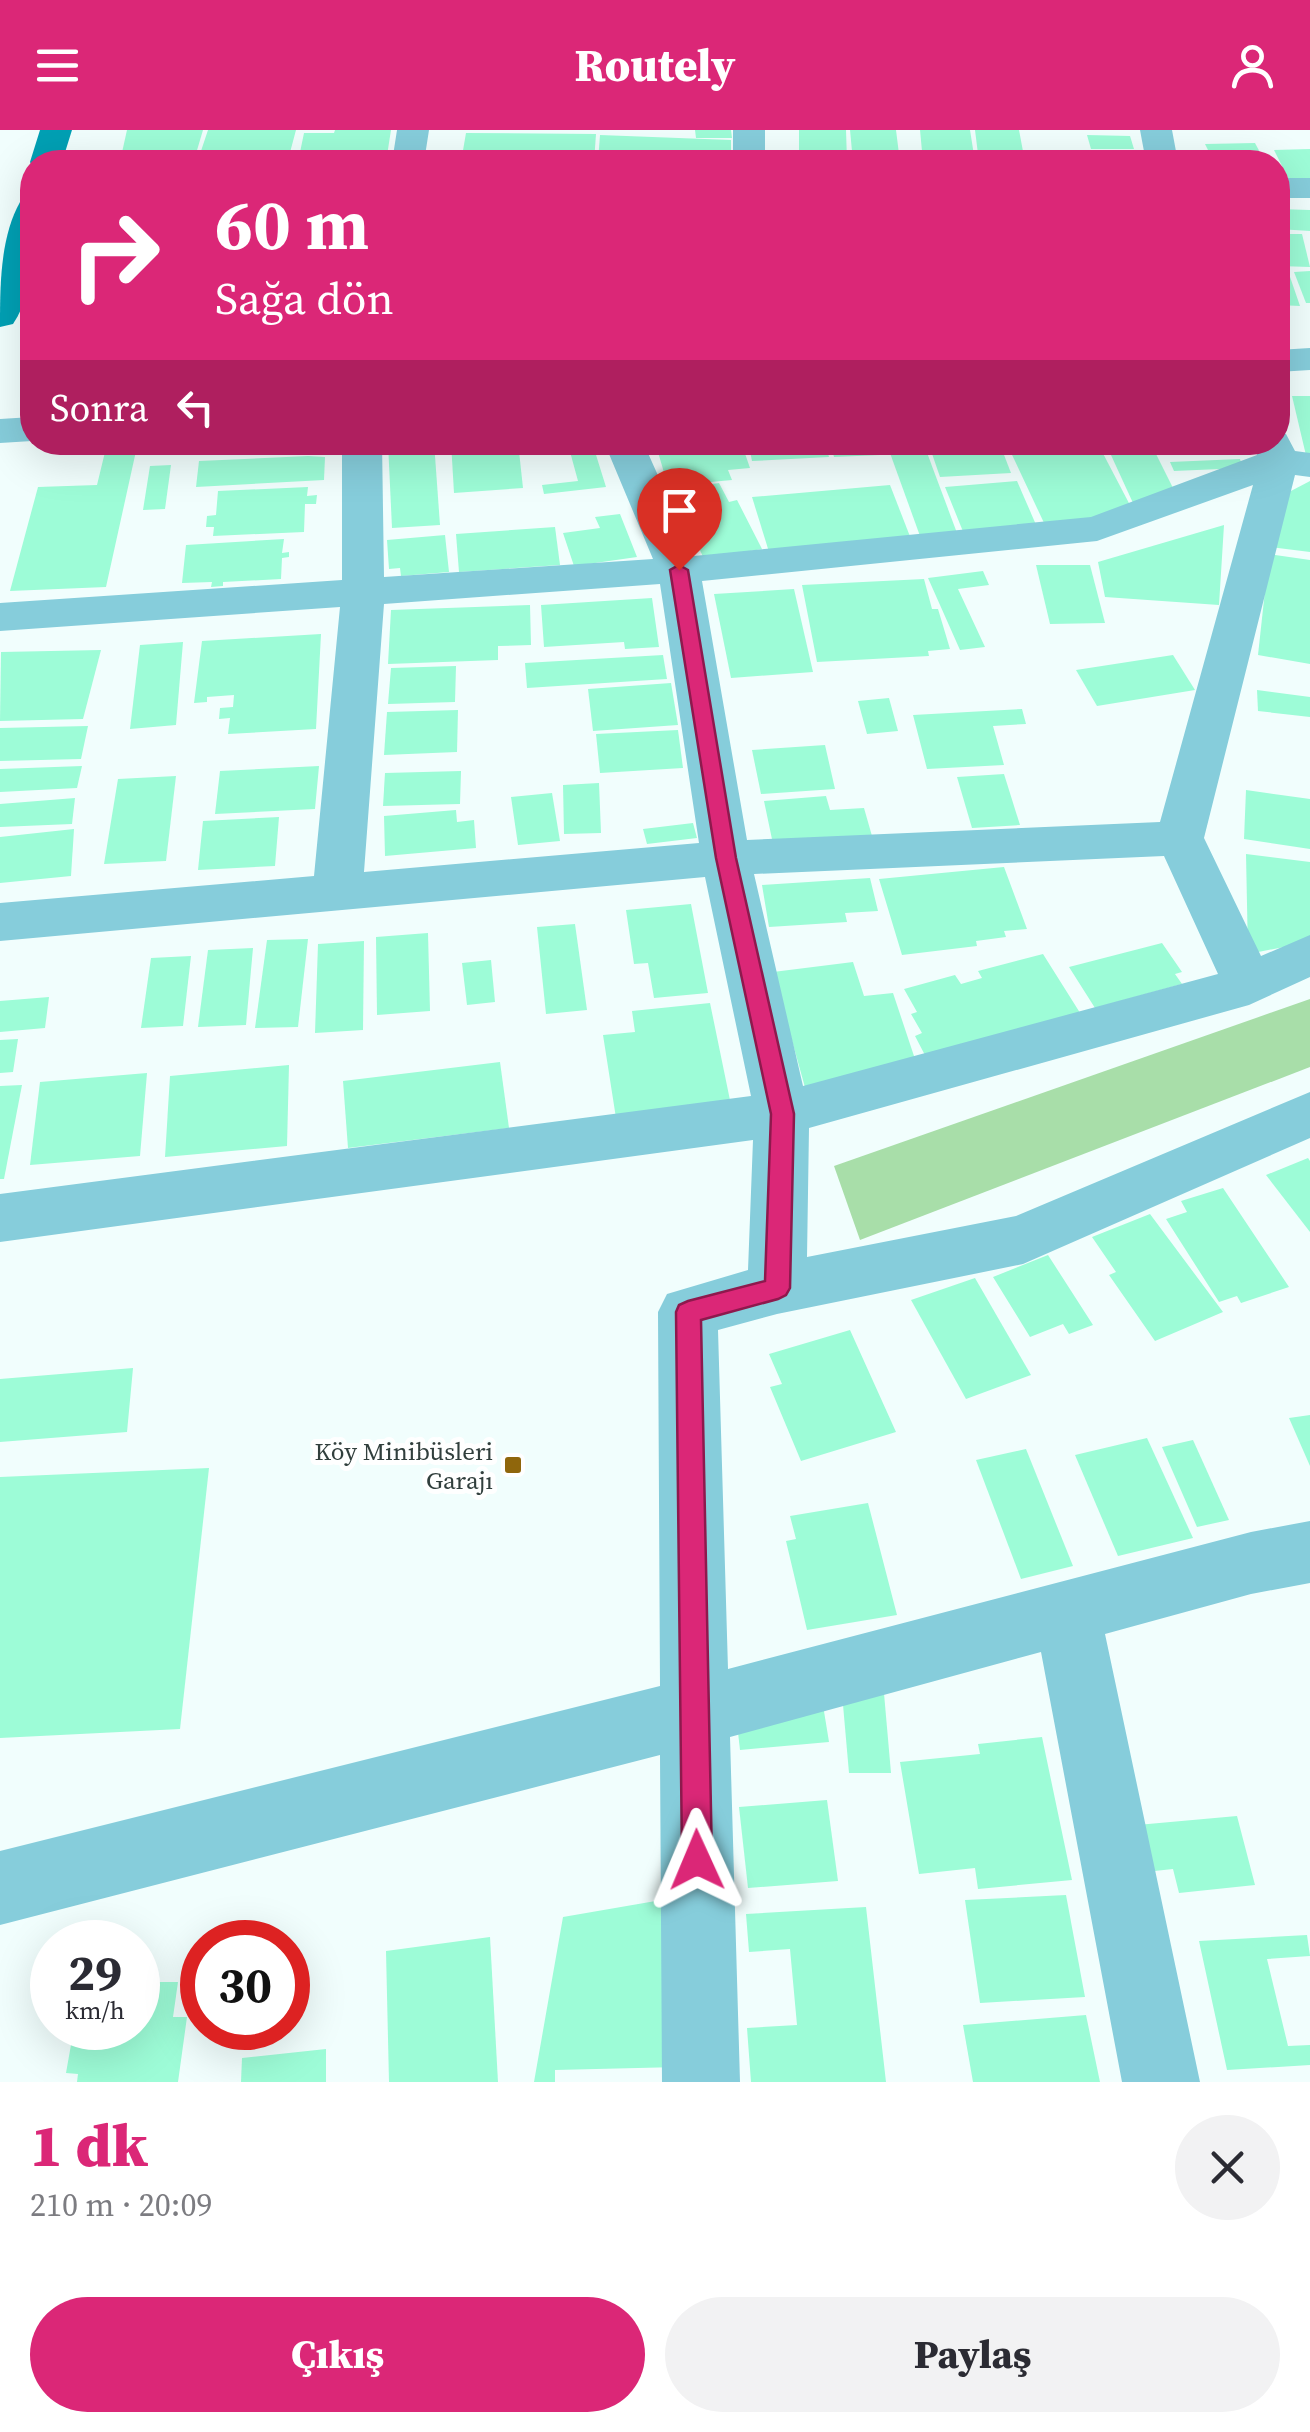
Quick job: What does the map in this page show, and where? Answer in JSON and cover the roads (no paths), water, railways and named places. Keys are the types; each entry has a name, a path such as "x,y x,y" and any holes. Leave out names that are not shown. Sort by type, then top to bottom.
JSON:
{"main road":[{"path":"0,316 20,249"}],"street":[{"path":"337,894 363,594 362,455"},
{"path":"629,455 679,570 726,858 782,1114 778,1288"},
{"path":"0,617 679,570 1098,529 1287,456"},
{"path":"1249,985 1180,838 1287,456"},
{"path":"0,922 726,858 1180,838"},
{"path":"0,1218 782,1114 1249,985 1310,954"},
{"path":"700,2082 688,1312 778,1288 1023,1239 1310,1114"},
{"path":"0,1888 695,1712 1251,1563 1310,1552"},
{"path":"1068,1612 1161,2082"}],"place":[{"name":"Köy Minibüsleri Garajı","path":"513,1465"}]}
